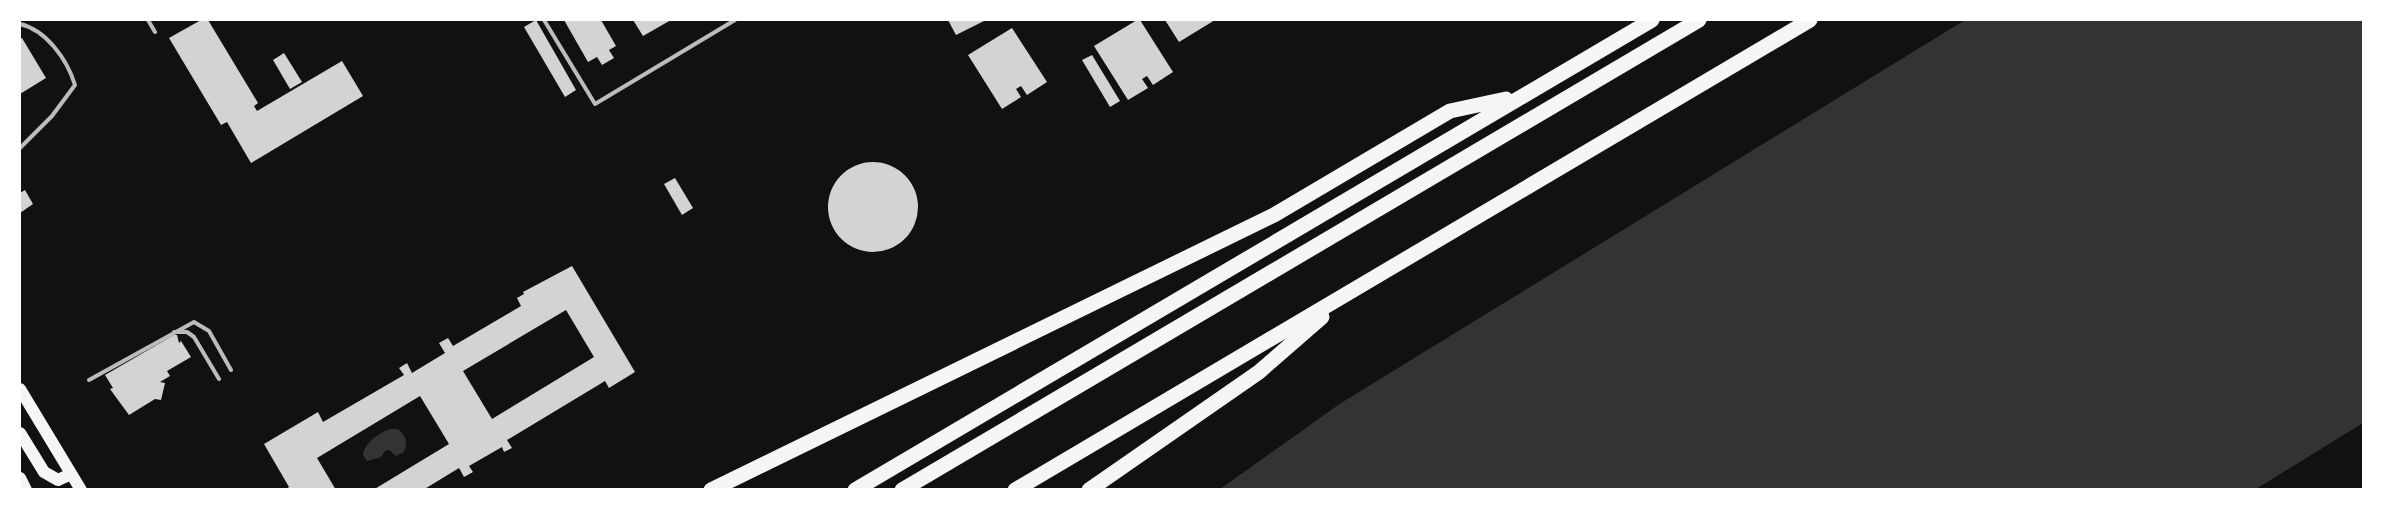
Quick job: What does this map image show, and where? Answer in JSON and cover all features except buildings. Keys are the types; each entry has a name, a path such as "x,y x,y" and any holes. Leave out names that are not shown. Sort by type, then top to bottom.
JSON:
{"highway":[{"path":"855,489 1652,20"},
{"path":"902,489 1699,20"},
{"path":"1015,489 1810,20"},
{"path":"711,489 1274,215 1450,111 1520,96"},
{"path":"1089,489 1259,372 1352,291"}],"main road":[{"path":"20,388 81,489"},
{"path":"20,433 49,477 58,480 71,474"},
{"path":"20,478 27,489"}],"lane":[{"path":"148,20 155,32"},
{"path":"544,20 595,104 735,20"},
{"path":"20,24 31,27 44,35 72,76 75,85 52,116 20,148"},
{"path":"89,380 188,322 202,324 209,331 231,370"},
{"path":"172,332 187,332 194,337 219,380"}],"shaded area":[{"path":"1965,20 2363,20 2363,423 2256,489 1220,489 1341,403"},
{"path":"390,429 398,429 404,437 406,445 404,452 396,456 389,450 385,451 381,457 367,461 363,455 364,450 377,436"}]}
